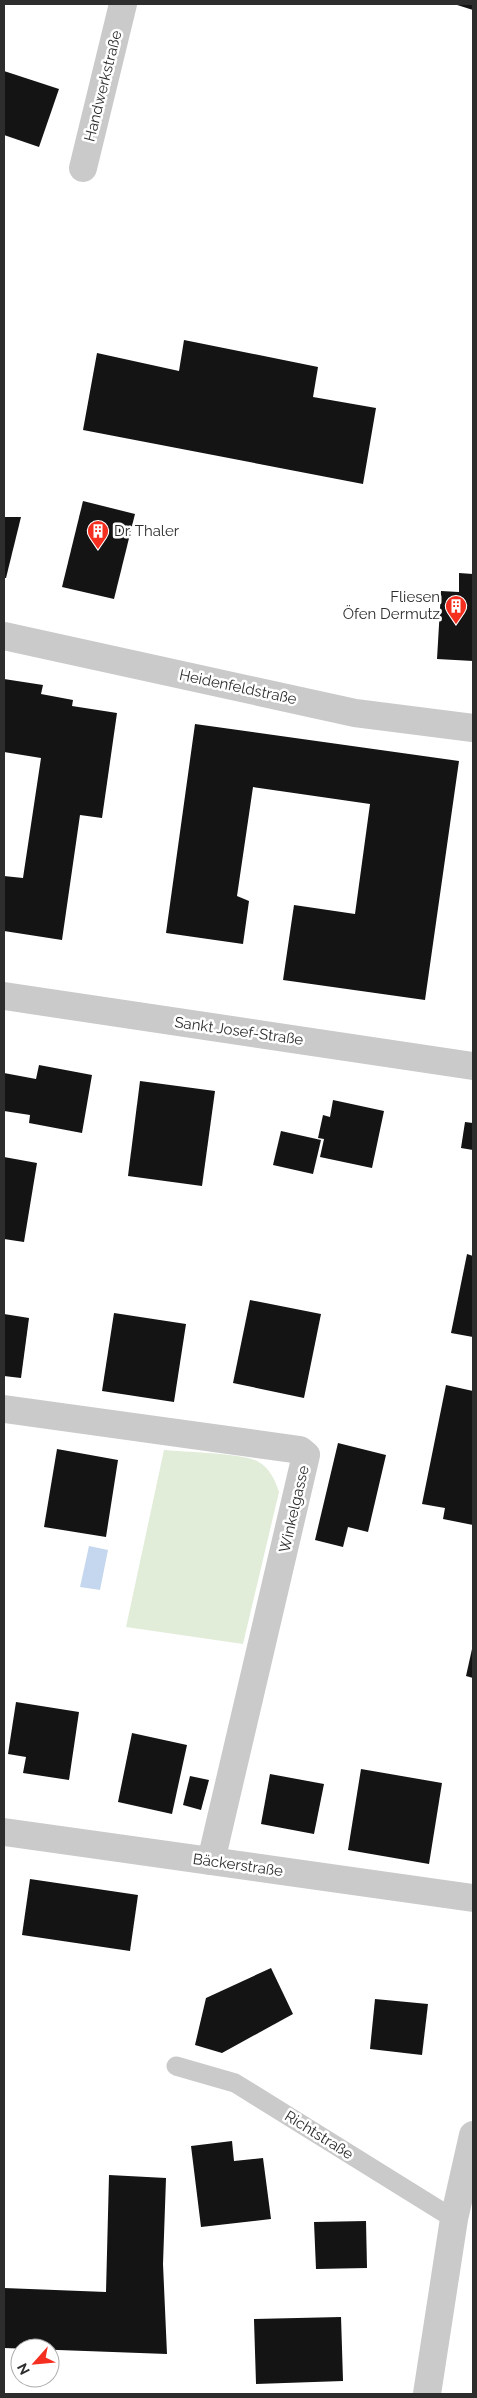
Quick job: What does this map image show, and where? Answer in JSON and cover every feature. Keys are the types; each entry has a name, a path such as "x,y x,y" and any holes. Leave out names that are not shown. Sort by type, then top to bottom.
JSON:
{"street":[{"name":"Handwerkstraße","path":"83,168 124,4"},
{"name":"Heidenfeldstraße","path":"4,636 354,713 473,728"},
{"name":"Sankt Josef-Straße","path":"4,996 473,1066"},
{"name":"Winkelgasse","path":"4,1408 300,1450 306,1455 211,1861"},
{"name":"Bäckerstraße","path":"4,1832 473,1898"},
{"path":"427,2394 454,2219 473,2134"}],"lane":[{"name":"Richtstraße","path":"176,2066 235,2083 454,2219"}],"green space":[{"path":"164,1450 249,1458 265,1467 276,1483 279,1492 243,1644 126,1627"}],"water":[{"path":"89,1546 108,1550 100,1590 80,1587"}],"building":[{"path":"454,4 473,4 473,10"},
{"path":"4,71 59,89 39,147 4,135"},
{"path":"184,340 318,367 313,397 376,408 363,484 83,430 97,353 179,371"},
{"name":"Dr. Thaler","path":"83,501 135,514 114,599 62,587"},
{"path":"4,517 21,517 6,578 4,578"},
{"name":"Fliesen Öfen Dermutz","path":"459,573 473,574 473,661 437,659 441,591 459,592"},
{"path":"4,679 43,685 41,694 73,700 72,706 117,713 102,818 80,815 62,940 4,931 4,876 23,878 41,758 4,752"},
{"path":"195,724 459,761 425,1000 283,980 294,905 355,914 370,804 253,787 237,896 249,901 243,944 166,933"},
{"path":"39,1065 92,1075 82,1133 29,1123 30,1115 4,1111 4,1073 36,1079"},
{"path":"140,1081 215,1091 202,1186 128,1176"},
{"path":"333,1100 384,1111 372,1168 320,1157 324,1139 318,1138 323,1115 330,1117"},
{"path":"465,1122 473,1123 473,1150 461,1148"},
{"path":"281,1131 321,1140 313,1174 273,1165"},
{"path":"4,1157 37,1163 24,1242 4,1239"},
{"path":"467,1254 473,1256 473,1337 451,1333"},
{"path":"250,1300 321,1314 304,1398 233,1383"},
{"path":"114,1313 186,1324 174,1402 102,1391"},
{"path":"4,1314 29,1318 21,1378 4,1376"},
{"path":"446,1385 473,1391 473,1525 443,1519 445,1508 422,1504"},
{"path":"338,1443 386,1455 368,1532 348,1527 343,1547 315,1540"},
{"path":"57,1449 118,1460 106,1537 44,1527"},
{"path":"473,1649 473,1678 466,1676"},
{"path":"16,1702 79,1712 69,1780 23,1773 26,1757 8,1754"},
{"path":"132,1733 187,1745 172,1814 118,1802"},
{"path":"361,1769 442,1783 429,1864 348,1850"},
{"path":"270,1774 324,1784 314,1834 261,1824"},
{"path":"190,1776 209,1780 201,1810 183,1805"},
{"path":"30,1879 138,1895 130,1951 22,1935"},
{"path":"271,1968 293,2014 222,2053 195,2045 206,1998"},
{"path":"375,1999 428,2004 422,2055 370,2049"},
{"path":"232,2141 234,2161 263,2158 271,2219 201,2227 191,2146"},
{"path":"109,2175 166,2178 163,2264 167,2354 60,2350 60,2338 10,2338 10,2348 4,2348 4,2288 106,2292"},
{"path":"366,2221 367,2268 316,2269 314,2222"},
{"path":"341,2317 343,2381 256,2384 254,2319"}],"place":[{"name":"Dr. Thaler","path":"98,550"},
{"name":"Fliesen Öfen Dermutz","path":"456,625"}]}
